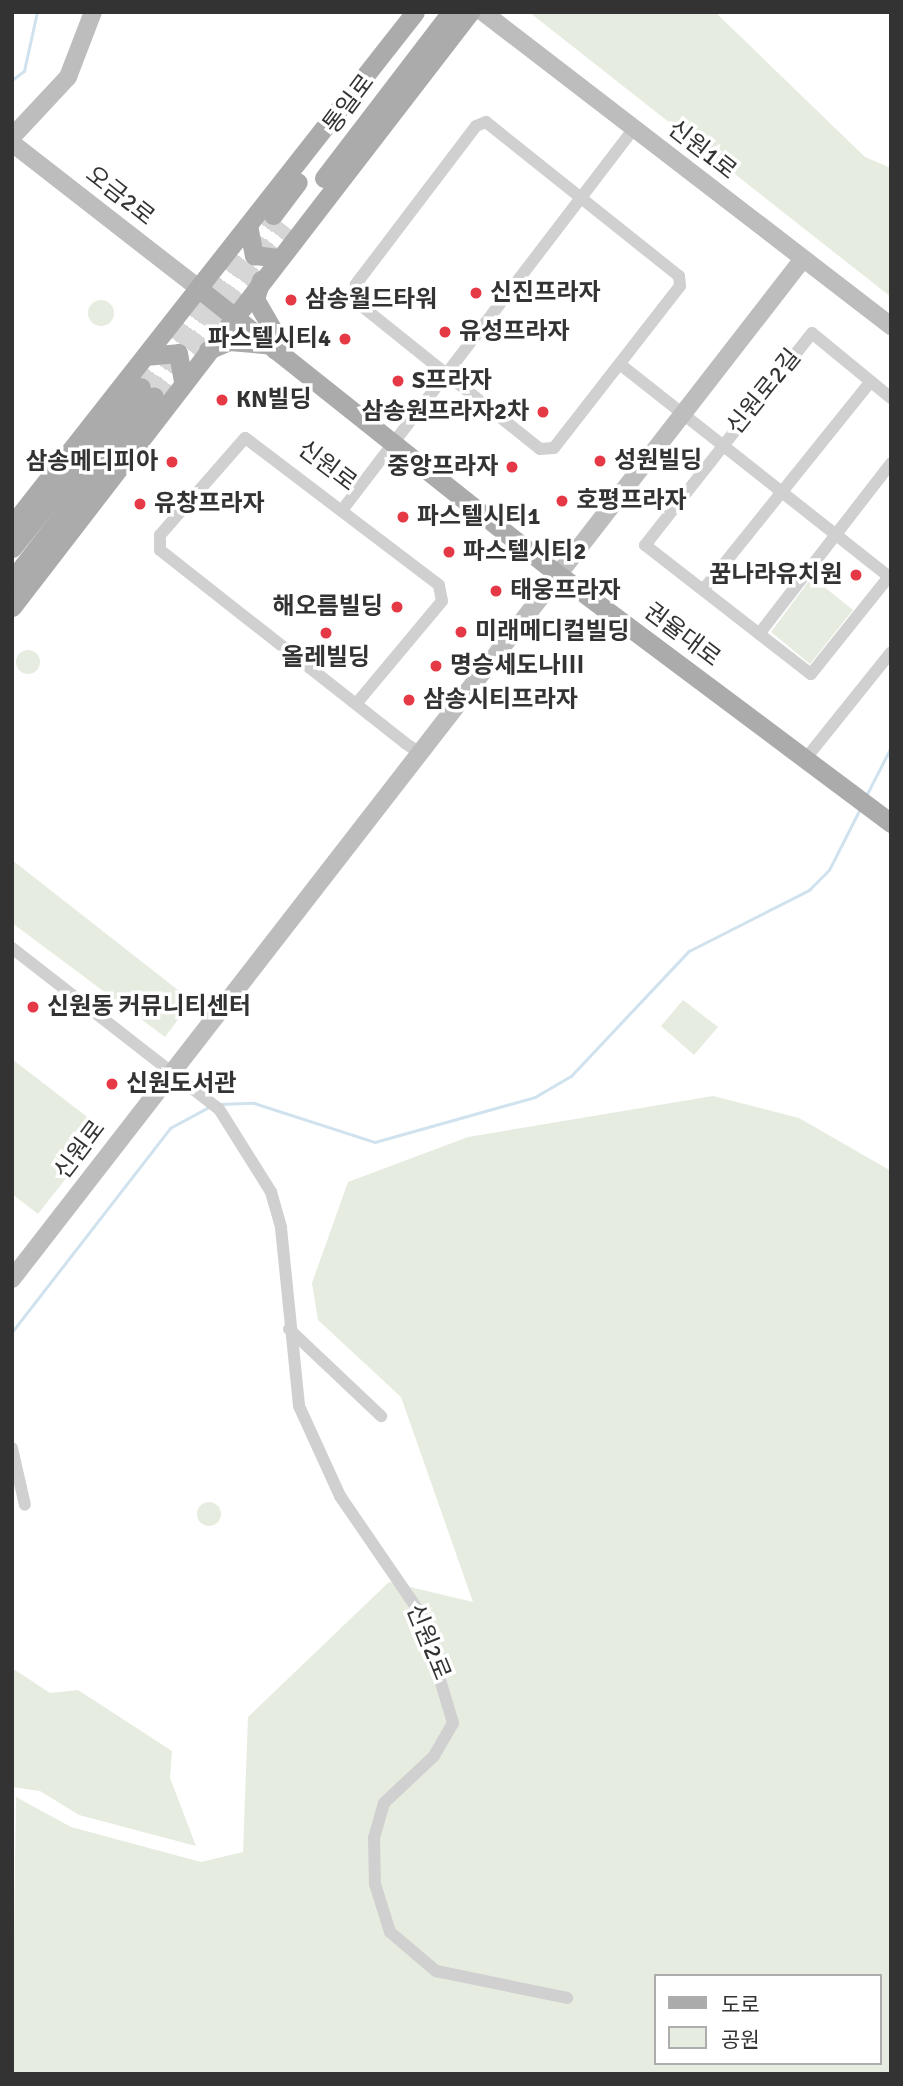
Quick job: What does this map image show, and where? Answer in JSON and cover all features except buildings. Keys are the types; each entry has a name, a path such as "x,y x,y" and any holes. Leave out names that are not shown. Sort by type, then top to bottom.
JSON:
{"main road":[{"path":"12,524 415,12"},
{"name":"통일로","path":"429,12 280,220 451,12"},
{"path":"12,607 261,278 470,12"},
{"path":"248,225 254,255 278,258"},
{"path":"207,350 229,341 271,347 273,330 255,299 261,278"},
{"name":"권율대로","path":"198,288 558,574 807,757 886,819"},
{"path":"145,356 178,353 183,380"},
{"path":"12,548 148,391 12,580"}],"street":[{"path":"12,137 68,77 93,12"},
{"name":"신원1로","path":"483,12 891,326"},
{"path":"481,123 494,125 679,276 680,286 621,365 562,443 540,449 354,300 356,284 481,123"},
{"path":"344,509 634,129"},
{"name":"오금2로","path":"12,143 198,288"},
{"name":"신원로","path":"12,1279 172,1069 803,259"},
{"name":"신원로2길","path":"722,445 812,333 891,398"},
{"path":"621,365 890,576 811,674 645,545 722,445"},
{"path":"703,590 870,382"},
{"name":"신원로","path":"356,704 442,601 442,593 344,509 245,438 157,543 356,704 420,753"},
{"path":"759,634 891,463"},
{"path":"807,757 891,652"},
{"path":"12,948 172,1069"},
{"name":"신원2로","path":"172,1069 235,1127 271,1192 281,1228 289,1329 299,1406 318,1453 420,1613 453,1723 433,1757 384,1803 374,1838 375,1884 390,1932 436,1971 567,1998"},
{"path":"289,1329 381,1416"},
{"path":"12,1448 25,1505"}],"green space":[{"path":"529,12 715,12 865,157 891,168 891,297"},
{"path":"101,300 110,304 114,313 110,322 101,326 92,322 88,313 92,304"},
{"path":"812,577 853,610 810,664 771,632"},
{"path":"28,650 39,657 40,662 33,673 28,674 17,667 16,662 23,651"},
{"path":"12,860 192,1001 165,1037 12,923"},
{"path":"683,1000 718,1027 694,1055 661,1026"},
{"path":"12,1059 104,1130 38,1214 12,1194"},
{"path":"713,1096 799,1118 891,1171 891,2074 12,2074 16,1797 71,1827 201,1862 243,1852 248,1717 389,1582 473,1602 401,1397 318,1320 312,1283 348,1182 468,1137"},
{"path":"209,1502 218,1505 221,1514 218,1523 209,1526 200,1523 197,1514 200,1505"},
{"path":"12,1668 50,1693 78,1690 172,1751 170,1778 196,1846 79,1815 40,1791 12,1787"}],"waterway":[{"path":"12,80 24,71 37,12"},
{"path":"867,794 891,747"},
{"path":"219,1104 254,1103 375,1142 535,1097 571,1076 689,951 809,890 829,870 860,809"},
{"path":"12,1332 170,1128 209,1107"}],"tunnel":[{"path":"141,387 273,215"},
{"path":"154,396 287,226"}],"place":[{"name":"신진프라자","path":"476,293"},
{"name":"삼송월드타워","path":"291,300"},
{"name":"유성프라자","path":"445,332"},
{"name":"파스텔시티4","path":"345,339"},
{"name":"S프라자","path":"398,381"},
{"name":"KN빌딩","path":"222,400"},
{"name":"삼송원프라자2차","path":"543,412"},
{"name":"성원빌딩","path":"600,461"},
{"name":"삼송메디피아","path":"172,462"},
{"name":"중앙프라자","path":"512,467"},
{"name":"호평프라자","path":"562,501"},
{"name":"유창프라자","path":"140,504"},
{"name":"파스텔시티1","path":"403,517"},
{"name":"파스텔시티2","path":"449,552"},
{"name":"꿈나라유치원","path":"856,575"},
{"name":"태웅프라자","path":"496,591"},
{"name":"해오름빌딩","path":"397,607"},
{"name":"미래메디컬빌딩","path":"461,632"},
{"name":"올레빌딩","path":"326,633"},
{"name":"명승세도나Ⅲ","path":"436,666"},
{"name":"삼송시티프라자","path":"409,700"},
{"name":"신원동 커뮤니티센터","path":"33,1007"},
{"name":"신원도서관","path":"112,1084"}]}
